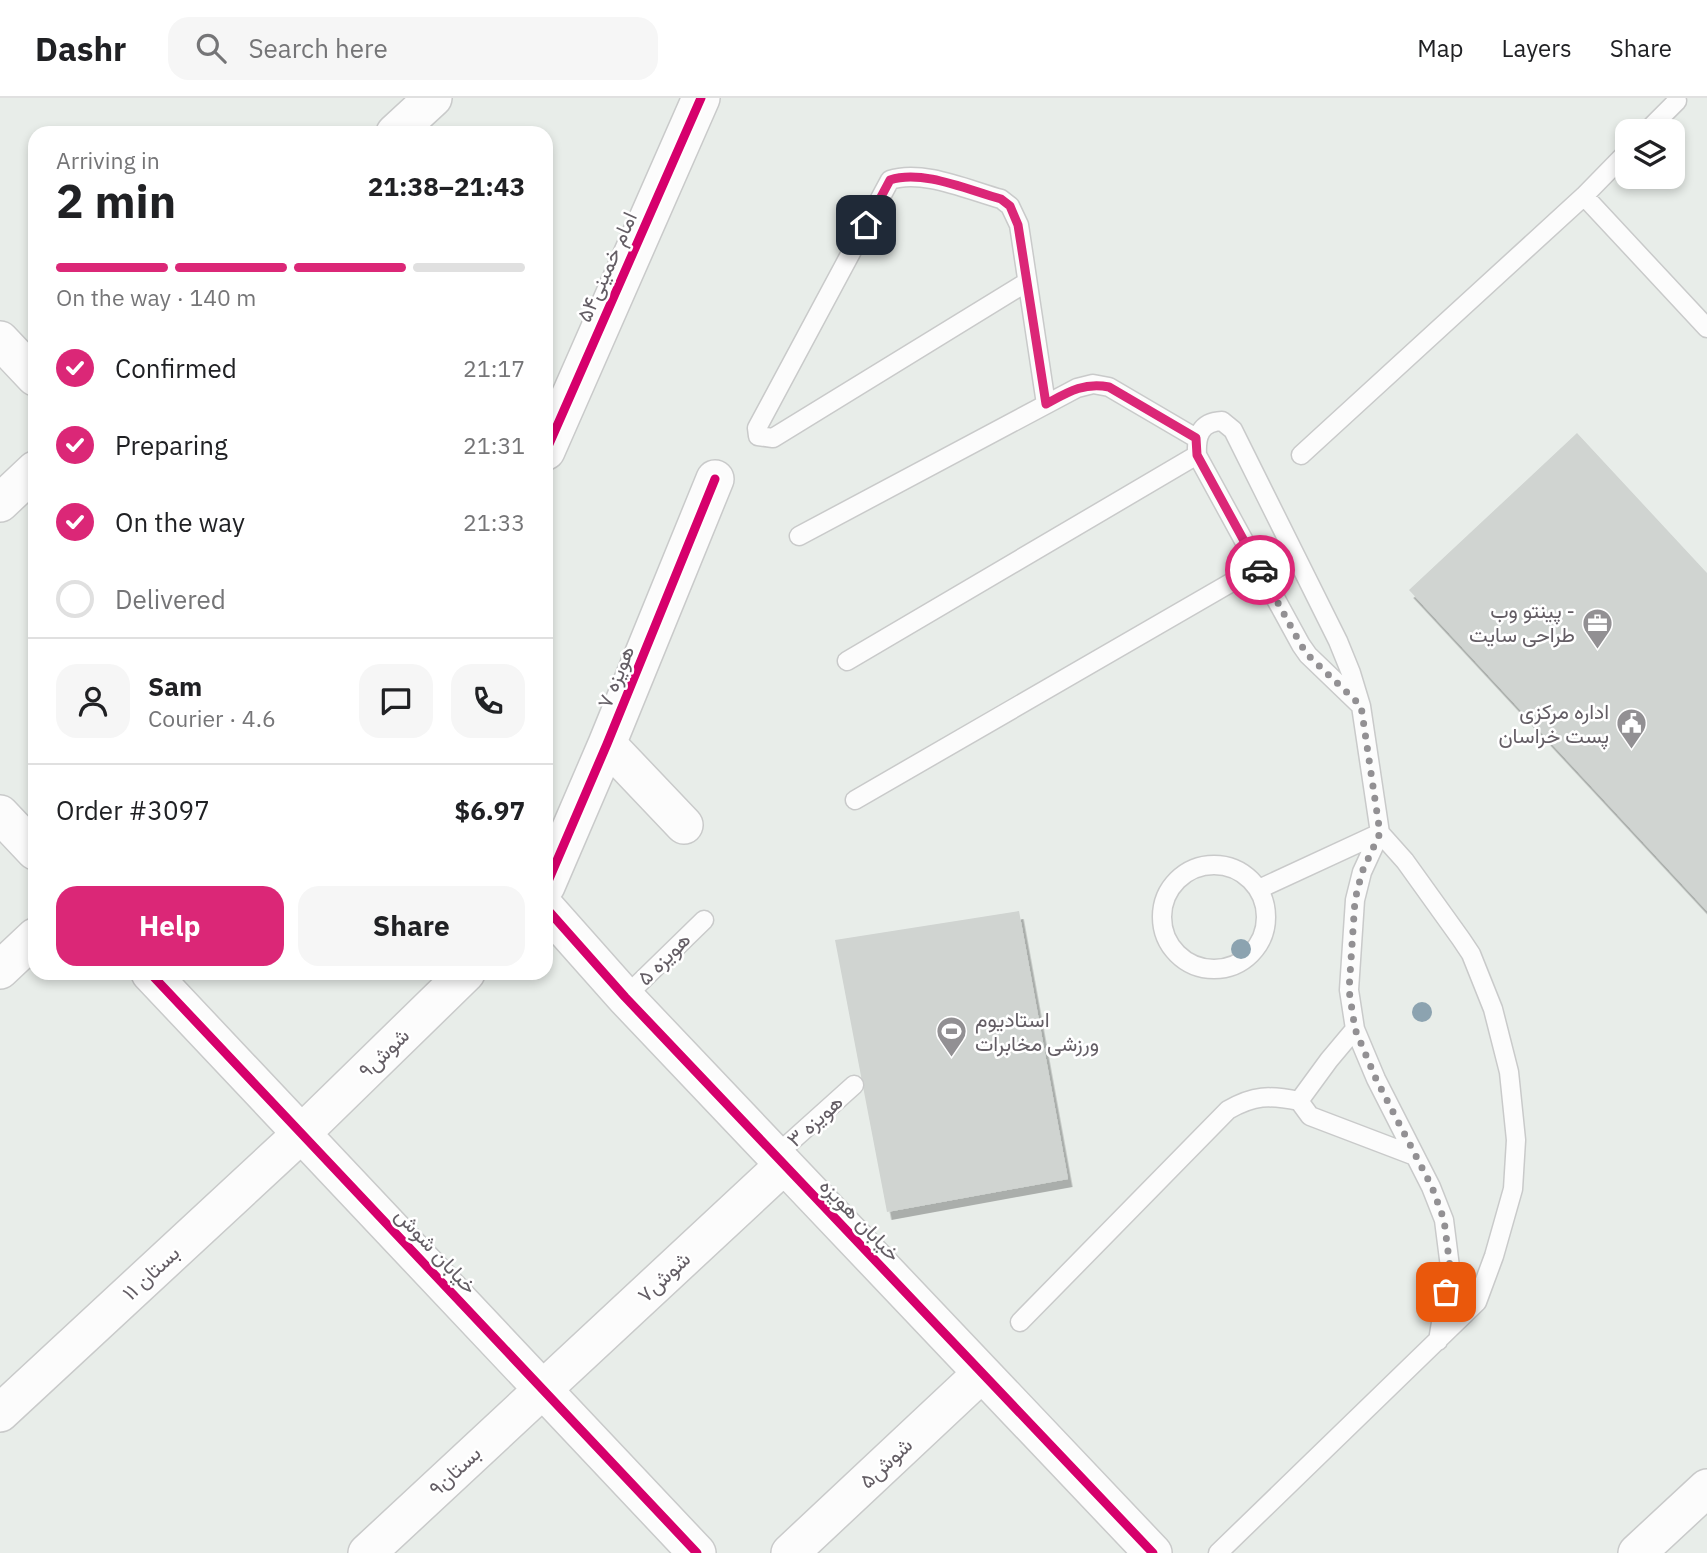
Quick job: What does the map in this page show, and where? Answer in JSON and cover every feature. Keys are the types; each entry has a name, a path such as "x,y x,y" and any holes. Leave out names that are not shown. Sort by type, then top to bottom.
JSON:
{"street":[{"path":"403,126 433,98"},
{"name":"امام خمینی۵۴","path":"553,435 701,98"},
{"path":"0,340 28,370"},
{"path":"0,503 28,477"},
{"name":"هویزه ۷","path":"553,871 715,479"},
{"path":"607,744 684,825"},
{"path":"0,814 28,844"},
{"name":"خیابان هویزه","path":"553,916 625,998 1153,1553"},
{"path":"0,970 28,944"},
{"name":"خیابان شوش","path":"157,980 697,1553"},
{"name":"شوش۹","path":"301,1134 459,980"},
{"name":"بستان ۱۱","path":"0,1413 301,1134"},
{"name":"شوش۷","path":"543,1389 780,1161"},
{"name":"شوش۵","path":"790,1553 982,1373"},
{"name":"بستان۹","path":"367,1553 543,1389"},
{"path":"1637,1553 1707,1488"}],"lane":[{"path":"1659,119 1676,101"},
{"path":"1301,455 1584,196 1615,164"},
{"path":"1027,282 773,438 758,436 757,428 890,180 903,176 920,176 1001,199 1010,206 1018,225 1027,282 1046,404"},
{"path":"1584,196 1707,328"},
{"path":"799,536 1077,388 1093,384 1109,387 1196,447 1301,645 1361,706"},
{"path":"847,661 1196,447 1203,428 1211,421 1222,421 1233,430 1339,641 1352,673 1361,706 1380,833 1432,895 1471,954 1493,1009 1510,1072 1516,1140 1513,1189 1477,1302 1219,1553"},
{"path":"855,800 1258,567"},
{"path":"1259,889 1380,833"},
{"path":"1380,833 1362,872 1355,900 1349,990 1355,1029 1376,1079 1432,1187 1444,1220 1450,1267 1438,1341"},
{"path":"1218,865 1240,873 1259,889 1265,904 1267,921 1263,937 1254,951 1242,962 1211,970 1195,966 1181,958 1170,945 1164,931 1162,914 1166,898 1174,884 1186,873 1201,867 1218,865"},
{"name":"هویزه ۵","path":"625,998 704,920"},
{"path":"1298,1101 1355,1029"},
{"name":"هویزه ۳","path":"780,1161 855,1086"},
{"path":"1020,1322 1228,1110 1247,1099 1270,1097 1298,1101 1310,1116 1415,1156"}],"building":[{"name":"اداره مرکزی پست خراسان","path":"1577,433 1707,573 1707,911 1409,590"},
{"name":"استادیوم ورزشی مخابرات","path":"1019,911 1068,1179 887,1212 835,940"}],"cycle path":[{"path":"553,435 701,98"},
{"path":"553,870 715,479"},
{"path":"553,916 625,997 1153,1553"},
{"path":"157,980 697,1553"}],"way so far":[{"path":"1260,570 1308,655 1361,706 1380,833 1362,872 1355,900 1349,990 1355,1029 1376,1079 1432,1187 1444,1220 1450,1267 1446,1292"}],"place":[{"name":"پینتو وب - طراحی سایت","path":"1598,650"},
{"name":"اداره مرکزی پست خراسان","path":"1632,751"},
{"name":"استادیوم ورزشی مخابرات","path":"952,1059"}],"route":[{"path":"866,225 890,180 903,176 920,176 1001,199 1010,206 1018,225 1046,404 1077,388 1093,384 1109,387 1196,438 1197,455 1260,570"}]}
